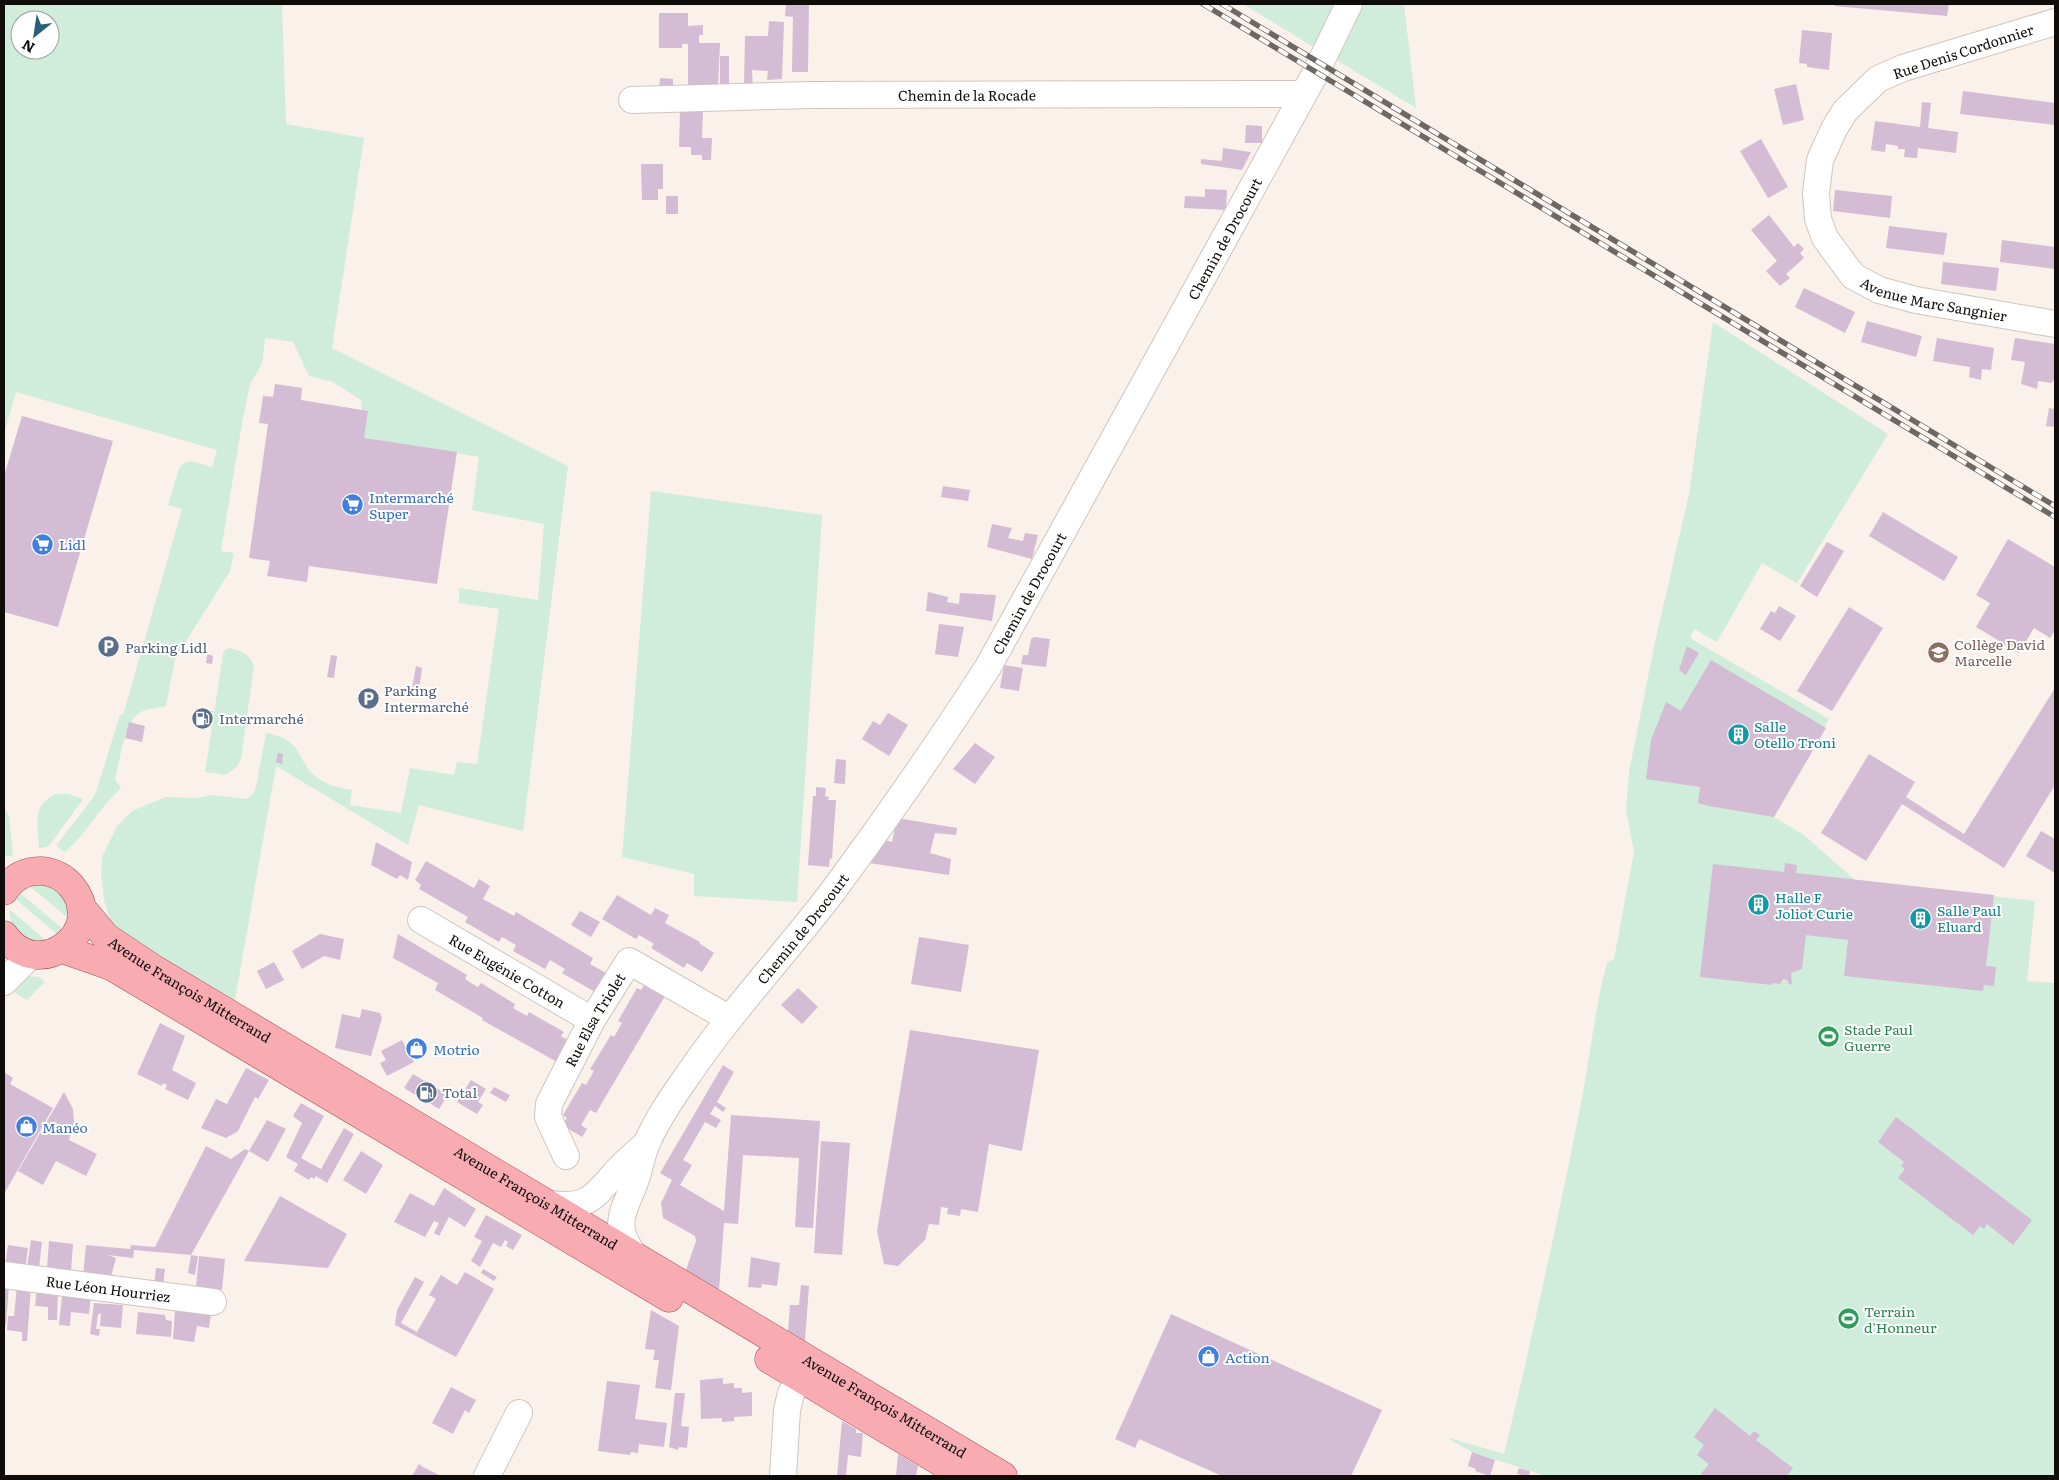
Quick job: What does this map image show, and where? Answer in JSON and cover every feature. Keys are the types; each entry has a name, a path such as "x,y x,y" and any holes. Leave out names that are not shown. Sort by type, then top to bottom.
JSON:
{"main road":[{"name":"Avenue François Mitterrand","path":"7,882 33,871 50,872 60,876 75,891 81,907 106,937 139,960 549,1216 805,1370 1003,1476"},
{"path":"4,935 15,947 32,954 53,953 62,949 76,934 82,917 81,907"},
{"name":"Avenue François Mitterrand","path":"62,949 111,966 549,1216 594,1231 634,1255 964,1476"}],"street":[{"name":"Chemin de Drocourt","path":"594,1231 609,1224 621,1212 636,1180 646,1143 669,1103 728,1018 831,892 946,732 988,667 1303,94 1349,4"},
{"name":"Rue Denis Cordonnier","path":"1834,129 1845,111 1878,79 1903,68 2055,22"},
{"name":"Chemin de la Rocade","path":"632,100 809,95 1303,94"},
{"name":"Avenue Marc Sangnier","path":"1834,129 1820,160 1816,193 1818,219 1825,238 1853,276 1880,290 1916,300 2055,324"},
{"name":"Rue Eugénie Cotton","path":"422,920 592,1020"},
{"path":"4,982 32,954"},
{"name":"Rue Elsa Triolet","path":"566,1156 548,1117 549,1104 592,1020 629,961 728,1018"},
{"name":"Chemin de Drocourt","path":"596,1196 619,1169 646,1143"},
{"path":"549,1216 596,1196"},
{"path":"594,1231 592,1212 596,1196"},
{"name":"Chemin de Drocourt","path":"621,1212 620,1230 626,1244 634,1255"},
{"name":"Rue Léon Hourriez","path":"4,1275 213,1302"},
{"path":"783,1476 787,1410 791,1394 805,1370"},
{"path":"487,1476 520,1413"}],"green space":[{"path":"4,4 282,4 286,124 364,138 332,348 568,466 523,831 419,805 408,845 276,766 235,1000 112,927 104,900 101,874 102,857 117,826 132,811 166,797 198,798 212,795 246,799 253,794 256,787 266,733 279,736 294,746 311,772 319,779 331,785 352,790 350,805 401,813 410,768 454,775 457,762 477,764 499,609 459,603 459,588 538,600 544,524 472,510 479,457 364,438 361,400 333,382 309,376 293,342 265,338 262,364 250,384 221,551 234,553 230,571 175,659 166,706 142,711 134,718 130,725 123,743 115,779 121,788 65,852 56,846 95,795 120,715 123,715 182,509 168,505 179,469 182,465 189,462 212,467 217,450 16,392 4,434"},
{"path":"1243,4 1339,4 1317,49"},
{"path":"1359,4 1404,4 1416,108 1333,58"},
{"name":"Stade Paul Guerre","path":"1713,322 1888,434 1797,583 1762,563 1717,642 1694,629 1690,638 1829,719 1774,817 1804,835 1855,880 2035,901 2027,981 2055,983 2055,1476 1546,1476 1472,1452 1446,1437 1504,1454 1562,1195 1583,1090 1595,1017 1607,963 1614,959 1634,852 1626,810 1629,772 1655,642 1689,494"},
{"path":"651,491 822,515 797,902 694,896 694,874 622,857"},
{"path":"230,648 245,654 254,666 241,758 238,766 225,775 205,772 223,654 225,650"},
{"path":"56,794 68,794 83,799 51,843 47,847 39,848 37,824 39,810 48,799"},
{"path":"4,807 9,816 13,855 4,857"},
{"path":"47,882 67,899 69,919 27,884"},
{"path":"18,891 64,930 58,935 13,897"},
{"path":"9,909 48,942 33,942 21,935 12,923"},
{"path":"28,976 39,977 45,982 27,1000 11,990"}],"building":[{"path":"786,4 809,4 808,72 792,72 793,17 785,16"},
{"path":"1835,4 1949,4 1947,16 1834,6"},
{"path":"659,13 688,13 688,26 703,25 703,35 699,35 699,43 720,43 718,88 688,89 688,44 682,44 682,48 659,48"},
{"path":"769,21 784,22 782,79 767,80 768,71 752,70 753,88 744,88 745,36 768,36"},
{"path":"1802,30 1832,33 1829,70 1807,67 1807,64 1799,63"},
{"path":"720,56 729,56 729,88 720,88"},
{"path":"660,78 673,79 673,91 659,92"},
{"path":"1796,84 1804,120 1783,125 1774,89"},
{"path":"1963,91 2055,103 2055,125 1960,114"},
{"path":"1922,102 1931,103 1928,128 1958,132 1956,153 1918,148 1917,158 1904,157 1905,149 1898,149 1898,146 1886,144 1885,152 1871,150 1875,121 1920,127"},
{"path":"680,110 703,111 702,138 712,138 711,160 702,160 702,155 691,155 691,147 679,147"},
{"path":"1246,125 1262,126 1262,143 1245,143"},
{"path":"1761,139 1788,187 1768,198 1740,151"},
{"path":"1223,148 1251,152 1242,170 1201,164 1201,159 1222,161"},
{"path":"641,164 663,164 663,189 658,189 658,200 642,200"},
{"path":"1205,189 1227,190 1226,210 1184,208 1185,196 1205,197"},
{"path":"1835,190 1892,196 1890,218 1833,211"},
{"path":"666,196 678,196 678,214 666,214"},
{"path":"1769,215 1794,247 1798,243 1804,249 1800,253 1804,258 1786,274 1790,278 1780,286 1766,271 1777,261 1751,230"},
{"path":"1889,226 1947,233 1944,255 1886,248"},
{"path":"2002,240 2055,247 2055,269 2000,262"},
{"path":"1943,262 1999,268 1996,291 1941,284"},
{"path":"1804,288 1855,312 1845,333 1795,307"},
{"path":"1867,321 1922,336 1916,357 1861,342"},
{"path":"1937,338 1994,348 1991,370 1982,369 1981,380 1969,377 1970,367 1933,361"},
{"path":"2015,338 2055,344 2054,380 2051,383 2038,381 2037,389 2021,384 2025,362 2011,360"},
{"name":"Intermarché Super","path":"275,384 302,388 301,400 368,411 364,438 457,452 437,584 309,566 307,582 267,576 270,561 249,558 268,424 259,423 263,396 273,397"},
{"path":"2049,408 2055,409 2055,427 2046,426"},
{"name":"Lidl","path":"22,416 113,441 58,627 4,612 4,476"},
{"path":"943,486 970,490 968,501 941,497"},
{"path":"1883,512 1958,557 1944,581 1869,536"},
{"path":"992,524 1012,528 1008,538 1023,541 1025,533 1038,535 1032,559 987,547"},
{"path":"2008,539 2055,567 2055,630 2050,638 2034,628 2019,653 1976,627 1990,603 1976,595"},
{"path":"1827,542 1844,551 1817,597 1800,586"},
{"path":"928,592 948,597 947,602 959,604 960,593 996,595 992,621 926,611"},
{"path":"1779,606 1796,616 1780,641 1760,629 1771,611 1775,613"},
{"path":"1849,607 1883,628 1832,711 1797,691"},
{"path":"939,624 964,627 958,657 935,654"},
{"path":"1034,637 1050,639 1046,667 1021,664 1023,655 1028,655 1031,639"},
{"path":"1687,646 1699,653 1686,675 1679,670"},
{"path":"207,654 213,656 212,664 206,663"},
{"path":"331,655 337,656 334,678 327,677"},
{"name":"Salle Otello Troni","path":"1711,660 1826,728 1774,817 1698,803 1700,787 1646,779 1651,740 1666,702 1681,711"},
{"path":"1004,665 1023,668 1019,691 1000,688"},
{"path":"416,666 422,668 419,690 412,689"},
{"path":"2055,688 2055,785 2004,868 1902,804 1866,861 1821,833 1869,754 1915,782 1906,797 1964,834"},
{"name":"Intermarché","path":"196,708 213,711 210,727 193,725"},
{"path":"888,713 908,725 889,756 862,739 873,721 880,725"},
{"path":"129,722 145,726 142,742 125,738"},
{"path":"975,743 995,757 975,784 953,769"},
{"path":"278,753 283,754 282,764 276,762"},
{"path":"836,759 846,760 845,784 834,783"},
{"path":"816,787 826,788 825,796 829,797 828,800 836,800 832,859 830,858 829,867 808,865 813,796 816,796"},
{"path":"897,818 957,828 956,835 935,833 930,853 951,859 949,875 862,862 882,839 892,842"},
{"path":"2041,831 2055,839 2055,873 2026,856"},
{"path":"376,842 412,862 408,880 400,875 397,879 371,865"},
{"path":"426,861 474,888 479,879 490,886 483,899 514,916 516,912 593,958 590,964 608,974 597,993 562,973 565,969 550,960 545,969 513,951 516,945 502,937 499,942 465,922 468,917 419,889 421,885 415,880"},
{"path":"1785,863 1797,865 1796,873 1994,895 1986,966 1996,967 1994,986 1984,985 1983,991 1844,976 1848,940 1806,935 1802,969 1791,973 1792,985 1788,983 1788,980 1783,979 1780,984 1773,983 1772,985 1700,977 1713,864 1784,872"},
{"path":"617,895 651,915 655,908 669,915 665,923 700,942 714,953 702,972 687,963 684,968 651,948 654,944 646,939 639,935 636,939 602,919"},
{"path":"580,911 600,922 591,937 571,925"},
{"path":"320,934 344,939 340,960 324,956 302,969 292,951"},
{"path":"398,934 467,975 465,979 471,983 478,987 481,983 515,1004 513,1008 527,1016 529,1012 564,1032 561,1036 569,1041 557,1062 482,1020 483,1018 435,990 438,983 393,958"},
{"path":"919,937 969,945 961,992 911,984"},
{"path":"274,962 284,980 266,989 257,971"},
{"path":"645,984 665,996 596,1113 590,1110 581,1125 587,1129 582,1137 562,1125 567,1118 563,1115 582,1083 586,1085 594,1071 590,1069 611,1035 614,1037 622,1023 618,1021 637,988 641,990"},
{"path":"798,988 818,1007 802,1024 781,1005"},
{"path":"362,1009 380,1013 382,1018 371,1056 335,1048 342,1014 360,1018"},
{"path":"160,1023 185,1036 172,1070 196,1083 188,1100 165,1089 167,1085 163,1083 162,1086 137,1074"},
{"path":"910,1030 1039,1050 1022,1151 989,1144 978,1212 961,1209 960,1216 947,1214 948,1208 941,1207 939,1225 929,1224 925,1240 898,1266 884,1264 877,1231"},
{"path":"402,1040 414,1062 387,1076 380,1063 386,1060 381,1051"},
{"path":"723,1065 734,1072 717,1102 726,1108 723,1112 715,1106 710,1114 721,1120 716,1128 705,1122 683,1160 692,1165 680,1185 724,1211 731,1115 820,1121 813,1228 795,1227 799,1158 743,1155 738,1224 724,1223 719,1290 686,1270 696,1241 695,1236 663,1218 661,1203 672,1180 660,1173"},
{"path":"246,1068 269,1080 258,1099 255,1097 238,1131 226,1138 201,1128 216,1099 227,1104"},
{"name":"Manéo","path":"4,1072 13,1078 10,1084 53,1108 4,1194"},
{"path":"413,1074 448,1095 439,1109 404,1088"},
{"path":"471,1080 486,1089 478,1102 483,1105 477,1114 457,1102"},
{"path":"494,1087 510,1095 506,1102 490,1093"},
{"path":"64,1092 73,1109 74,1122 69,1140 97,1154 86,1176 56,1161 43,1185 18,1171"},
{"path":"301,1103 324,1116 301,1158 321,1169 344,1128 354,1134 327,1183 316,1176 314,1179 311,1177 309,1180 294,1171 298,1164 286,1157 302,1123 293,1116"},
{"path":"1896,1117 2032,1220 2013,1245 1987,1224 1984,1229 1980,1226 1973,1235 1898,1178 1905,1169 1901,1166 1904,1162 1878,1142"},
{"path":"267,1120 286,1129 268,1162 249,1151"},
{"path":"821,1141 850,1143 842,1255 814,1253"},
{"path":"206,1146 231,1159 245,1149 249,1151 191,1255 134,1250 133,1258 108,1255 116,1258 110,1280 83,1276 86,1245 130,1249 131,1245 155,1247"},
{"path":"361,1151 383,1165 366,1194 343,1180"},
{"path":"444,1188 476,1209 465,1227 449,1217 439,1236 434,1233 439,1223 434,1221 425,1237 394,1222 410,1193 434,1206"},
{"path":"280,1196 347,1234 328,1268 244,1261"},
{"path":"486,1215 522,1235 513,1250 506,1246 508,1242 505,1240 501,1247 493,1243 480,1267 471,1261 482,1241 474,1237"},
{"path":"31,1240 42,1242 39,1268 27,1267"},
{"path":"49,1241 73,1244 71,1271 47,1268"},
{"path":"8,1245 28,1248 25,1269 5,1266"},
{"path":"191,1255 198,1256 195,1275 188,1273"},
{"path":"199,1256 225,1259 222,1290 196,1286"},
{"path":"751,1257 780,1263 777,1286 762,1284 761,1288 748,1287"},
{"path":"156,1268 165,1269 163,1287 154,1286"},
{"path":"483,1269 497,1277 494,1281 481,1273"},
{"path":"465,1272 494,1289 456,1357 395,1325 397,1310 415,1277 424,1282 401,1323 417,1332 436,1299 429,1295 441,1275 457,1285"},
{"path":"4,1284 9,1285 6,1325 4,1325"},
{"path":"801,1285 809,1286 805,1341 788,1331 790,1305 799,1305"},
{"path":"17,1286 31,1287 27,1341 22,1341 22,1332 7,1330 8,1316 14,1316"},
{"path":"37,1288 58,1291 57,1320 48,1320 48,1307 35,1306"},
{"path":"91,1295 89,1314 71,1312 70,1326 59,1325 62,1296"},
{"path":"94,1303 123,1305 121,1328 100,1326 101,1314 98,1314 96,1329 100,1329 99,1336 90,1334"},
{"path":"175,1310 211,1314 209,1328 197,1326 194,1342 173,1339"},
{"path":"651,1310 679,1326 671,1390 655,1388 659,1360 653,1360 655,1350 645,1349"},
{"path":"138,1312 165,1315 166,1320 172,1321 171,1337 136,1334"},
{"name":"Action","path":"1171,1314 1382,1410 1351,1476 1222,1476 1139,1439 1135,1448 1115,1439"},
{"path":"723,1378 723,1384 734,1383 734,1388 742,1388 742,1393 752,1392 752,1416 734,1417 734,1421 722,1422 722,1418 701,1419 700,1380"},
{"path":"607,1381 640,1385 635,1419 667,1423 664,1447 639,1444 638,1453 631,1452 630,1455 598,1451"},
{"path":"451,1387 476,1400 469,1413 465,1410 453,1434 432,1423"},
{"path":"675,1393 685,1393 681,1426 689,1427 687,1448 679,1447 678,1450 669,1447"},
{"path":"1715,1408 1750,1436 1754,1431 1760,1435 1756,1440 1793,1468 1787,1476 1704,1476 1701,1474 1709,1464 1697,1455 1704,1445 1694,1437"},
{"path":"842,1421 856,1429 856,1433 863,1433 861,1457 848,1455 846,1476 837,1476"},
{"path":"1472,1452 1495,1460 1490,1476 1475,1471 1476,1469 1468,1466"},
{"path":"898,1454 918,1466 916,1476 896,1476"},
{"path":"419,1464 423,1467 441,1476 412,1476"},
{"path":"1519,1468 1530,1471 1529,1476 1517,1474"}],"railway":[{"path":"1203,4 2055,517"},
{"path":"1222,4 2055,506"}],"place":[{"name":"Intermarché Super","path":"353,505"},
{"name":"Lidl","path":"43,544"},
{"name":"Parking Lidl","path":"109,647"},
{"name":"Collège David Marcelle","path":"1938,652"},
{"name":"Parking Intermarché","path":"368,698"},
{"name":"Intermarché","path":"203,718"},
{"name":"Salle Otello Troni","path":"1738,734"},
{"name":"Halle F Joliot Curie","path":"1759,905"},
{"name":"Salle Paul Eluard","path":"1921,918"},
{"name":"Stade Paul Guerre","path":"1828,1037"},
{"name":"Motrio","path":"417,1049"},
{"name":"Total","path":"426,1092"},
{"name":"Manéo","path":"26,1127"},
{"name":"Terrain d'Honneur","path":"1848,1319"},
{"name":"Action","path":"1209,1357"}]}
